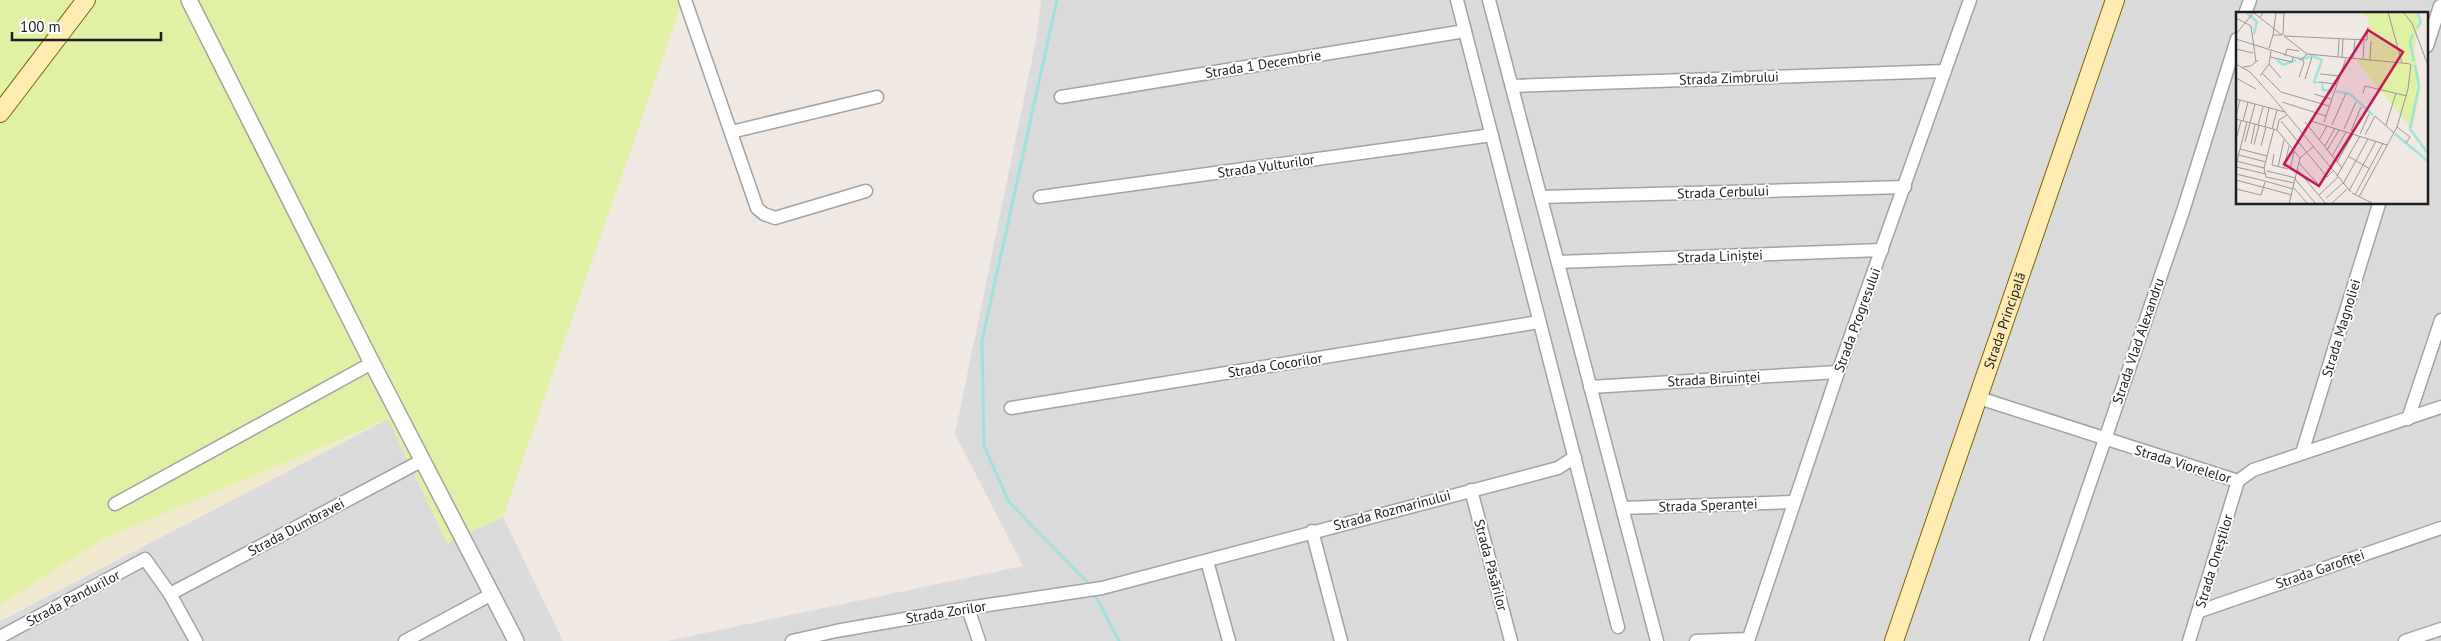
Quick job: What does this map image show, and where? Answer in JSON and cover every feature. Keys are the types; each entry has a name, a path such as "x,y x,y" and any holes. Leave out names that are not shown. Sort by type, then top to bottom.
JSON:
{"main road":[{"path":"0,113 86,0"},
{"name":"Strada Principală","path":"1894,641 1979,398 2114,0"}],"street":[{"path":"189,0 372,363 516,641"},
{"path":"685,0 757,208 770,217 775,218 866,191"},
{"path":"1457,0 1618,626"},
{"path":"1490,0 1657,641"},
{"name":"Strada Progresului","path":"1748,640 1838,372 1970,0"},
{"path":"2246,12 2250,0"},
{"path":"2428,43 2440,6"},
{"name":"Strada 1 Decembrie","path":"1061,97 1465,31"},
{"name":"Strada Vlad Alexandru","path":"2036,641 2183,211 2236,42"},
{"name":"Strada Zimbrului","path":"1512,86 1945,71"},
{"path":"731,132 877,97"},
{"name":"Strada Vulturilor","path":"1040,197 1492,135"},
{"name":"Strada Cerbului","path":"1541,197 1905,187"},
{"name":"Strada Magnoliei","path":"2302,452 2379,205"},
{"name":"Strada Liniștei","path":"1558,262 1882,250"},
{"path":"2408,419 2441,320"},
{"name":"Strada Cocorilor","path":"1012,408 1539,322"},
{"path":"115,504 372,363"},
{"name":"Strada Biruinței","path":"1590,387 1838,372"},
{"name":"Strada Viorelelor","path":"1979,398 2238,481 2253,470 2302,452 2441,407"},
{"name":"Strada Rozmarinului","path":"1102,588 1312,531 1558,468 1575,457"},
{"name":"Strada Dumbravei","path":"170,594 423,460"},
{"name":"Strada Oneștilor","path":"2189,641 2200,611 2238,481"},
{"name":"Strada Păsărilor","path":"1471,490 1511,641"},
{"name":"Strada Speranței","path":"1623,508 1793,502"},
{"name":"Strada Garofiței","path":"2200,611 2441,528"},
{"path":"1312,531 1341,641"},
{"name":"Strada Pandurilor","path":"0,637 145,559 170,594"},
{"path":"1207,561 1229,641"},
{"name":"Strada Zorilor","path":"792,641 838,636 968,608 1102,588"},
{"path":"170,594 196,641"},
{"path":"405,641 492,594"},
{"path":"968,608 979,641"},
{"path":"2405,641 2441,629"},
{"path":"1696,641 1748,640"}],"shaded area":[{"path":"1041,0 2441,0 2441,641 667,641 1023,566 955,434 1037,35"},
{"path":"388,419 447,543 503,517 563,641 0,641 0,621"},
{"path":"388,419 0,621 0,605 103,539"}],"green space":[{"path":"0,0 683,0 503,517 447,543 388,419 103,539 0,605"}],"waterway":[{"path":"1057,0 982,341 984,446 1009,502 1090,585"},
{"path":"1094,593 1119,641"}]}
